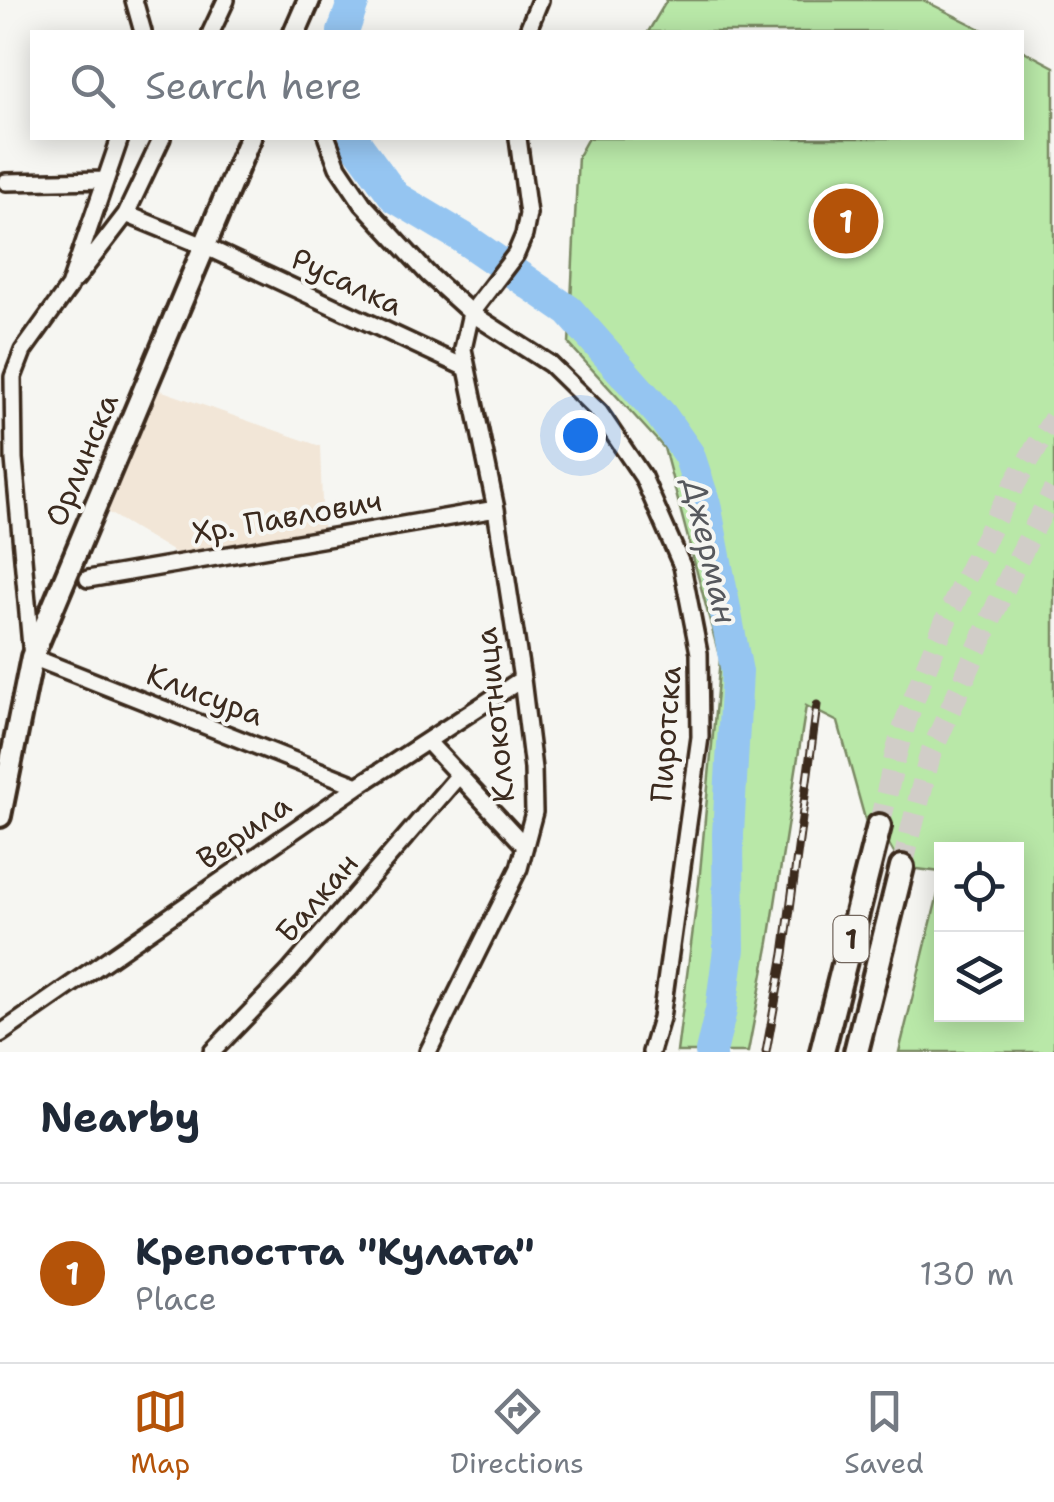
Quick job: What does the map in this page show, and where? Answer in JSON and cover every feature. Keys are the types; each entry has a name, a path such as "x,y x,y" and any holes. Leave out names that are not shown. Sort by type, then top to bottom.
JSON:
{"main road":[{"name":"1","path":"822,1052 879,826"},
{"name":"1","path":"856,1052 902,867"}],"street":[{"path":"134,0 142,30"},
{"path":"211,30 226,0"},
{"path":"296,30 308,0"},
{"path":"528,30 540,0"},
{"path":"69,288 119,140"},
{"path":"32,657 7,456 14,377 23,351 126,214 161,140"},
{"name":"Орлинска","path":"0,816 32,657 249,140"},
{"name":"Пиротска","path":"328,140 338,166 363,204 428,274 471,313 550,364 598,412 643,476 682,566 699,653 700,737 662,1018 651,1052"},
{"name":"Клокотница","path":"428,1052 519,868 534,812 522,680 496,509 463,349 471,313 516,254 524,235 528,214 518,140"},
{"path":"2,183 106,180"},
{"name":"Русалка","path":"126,214 204,246 466,368"},
{"name":"Хр. Павлович","path":"88,579 496,509"},
{"name":"Клисура","path":"32,657 358,786"},
{"name":"Верила","path":"0,1034 358,786 522,680"},
{"path":"427,741 525,846"},
{"name":"Балкан","path":"212,1052 288,972 458,775"}],"shaded area":[{"path":"154,388 320,446 323,530 182,557 102,509"}],"green space":[{"path":"667,0 923,0 983,30 649,30"},
{"path":"1024,51 1054,67 1054,1052 899,1052 934,910 934,1022 1024,1022 1024,842 934,842 934,871 902,867 879,827 867,826 838,722 806,706 748,1052 677,1052 699,883 720,659 664,448 569,344 578,156 587,140 1024,140"}],"waterway":[{"name":"Джерман","path":"344,30 354,0"},
{"name":"Джерман","path":"356,140 395,197 462,237 569,311 661,415 689,455 705,504 737,672 728,834 729,949 711,1052"}],"tunnel":[{"path":"879,826 903,730 933,650 989,530 1054,419"},
{"path":"902,867 930,755 1015,565 1054,490"}],"railway":[{"path":"766,1052 784,954 817,705"}],"place":[{"name":"Крепостта \"Кулата\"","path":"846,221"}]}
